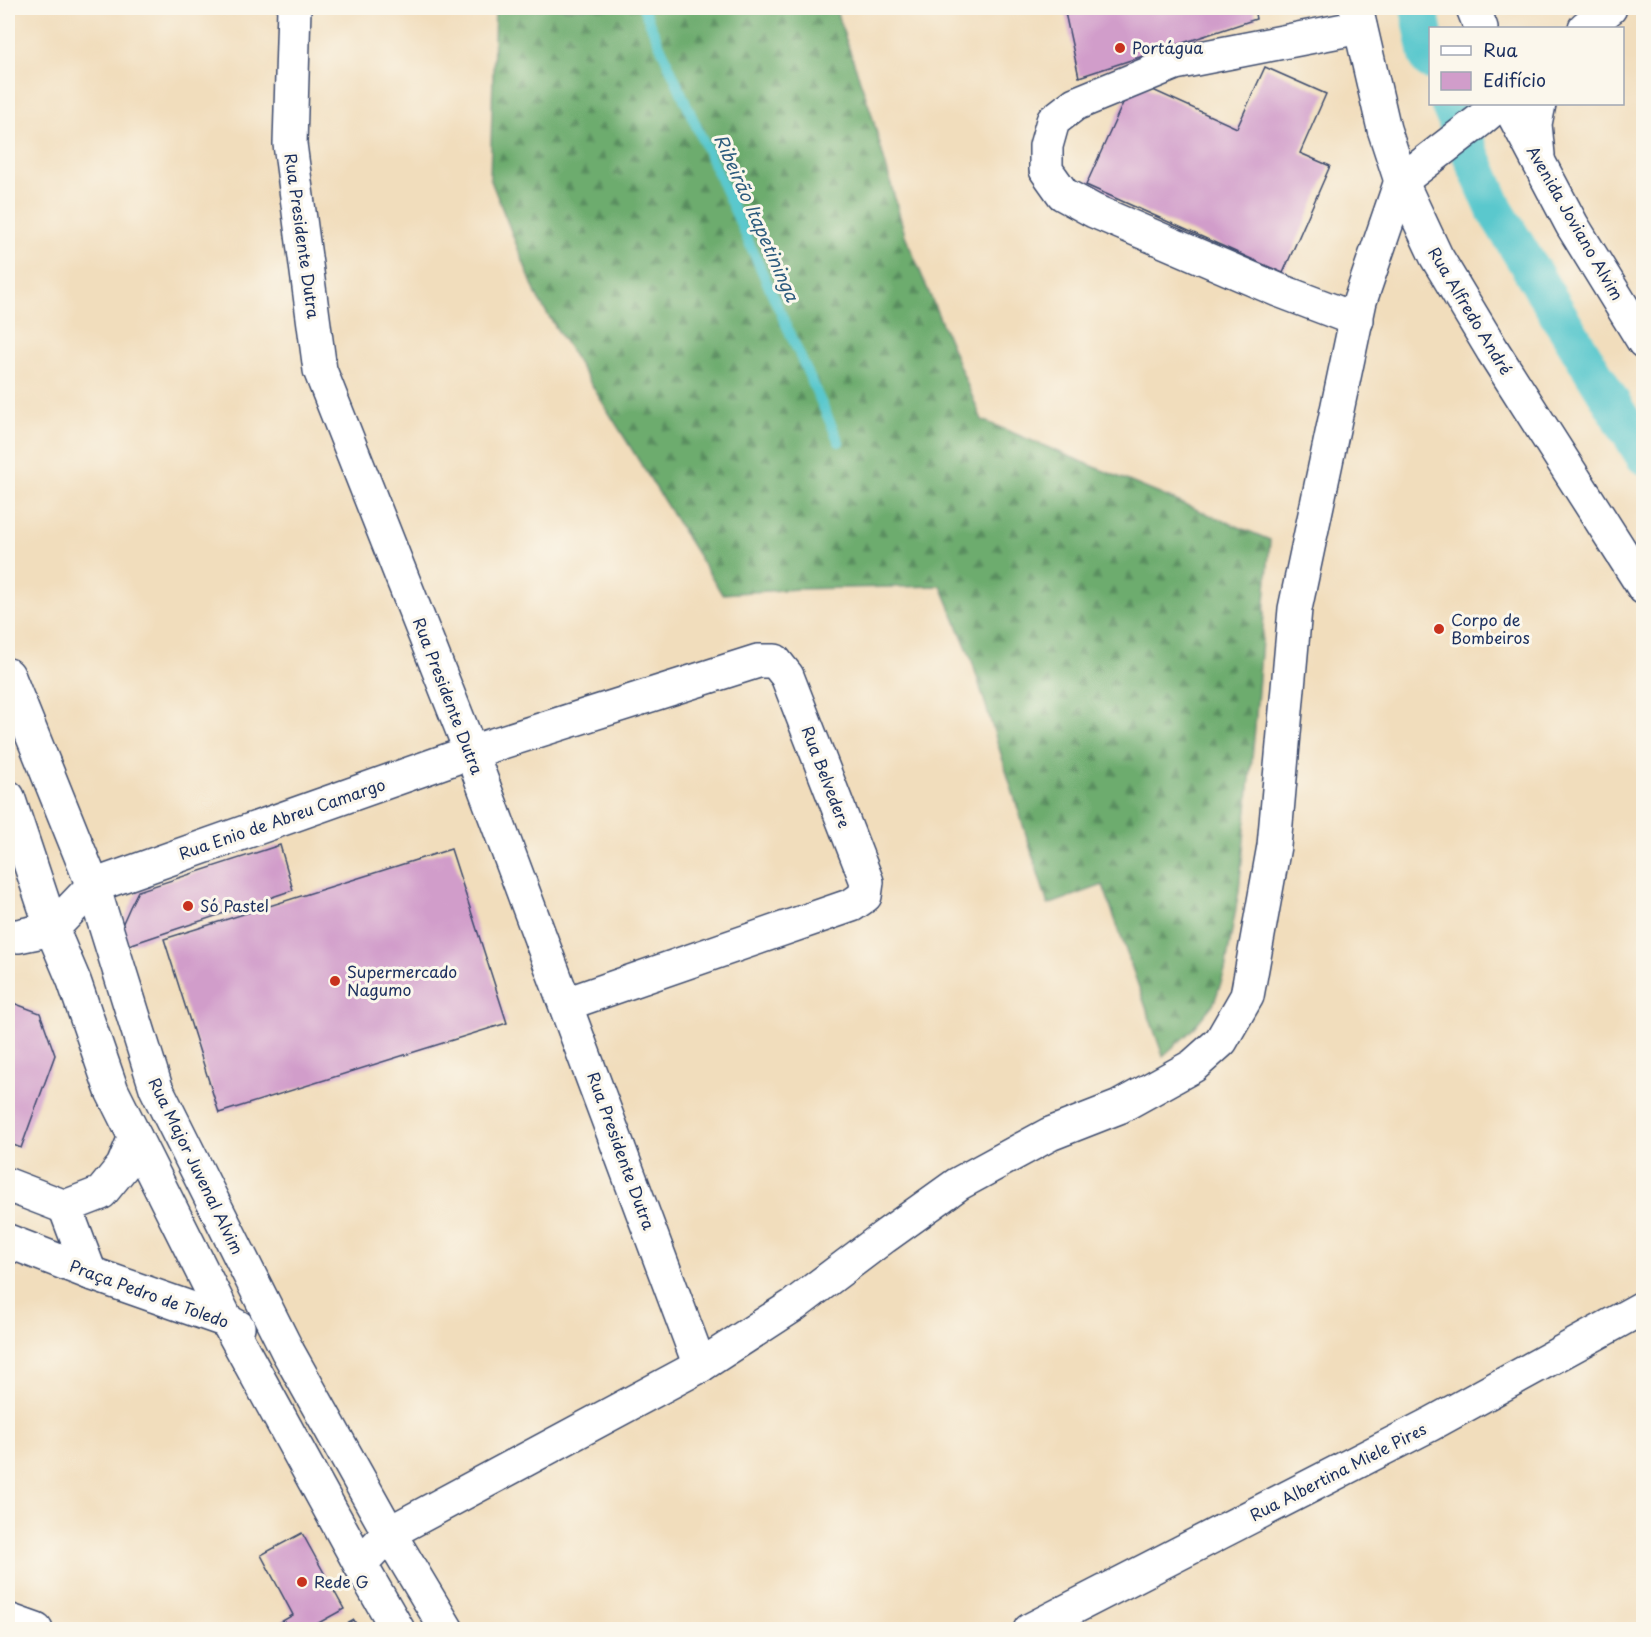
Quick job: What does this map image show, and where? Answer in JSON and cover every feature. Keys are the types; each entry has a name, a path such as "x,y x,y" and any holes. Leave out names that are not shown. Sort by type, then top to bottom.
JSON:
{"street":[{"name":"Rua Presidente Dutra","path":"294,8 290,144 320,370 471,752 700,1366"},
{"path":"1587,27 1610,8"},
{"path":"1357,320 1278,290 1094,211 1063,194 1047,170 1046,146 1053,121 1075,104 1175,63 1358,17"},
{"name":"Rua Alfredo André","path":"1358,17 1384,129 1413,172 1436,256 1644,588"},
{"name":"Avenida Joviano Alvim","path":"1509,105 1572,225 1644,342"},
{"path":"1539,105 1535,124 1539,163"},
{"path":"360,1564 388,1533 700,1366 794,1305 958,1184 1050,1134 1119,1107 1193,1066 1221,1041 1247,996 1274,846 1295,609 1360,301 1413,172 1489,112"},
{"name":"Rua Belvedere","path":"471,752 758,661 775,661 787,676 867,882 865,896 852,905 566,1004"},
{"name":"Rua Major Juvenal Alvim","path":"8,675 93,886 156,1088 288,1352 388,1533 447,1629"},
{"name":"Rua Enio de Abreu Camargo","path":"93,886 471,752"},
{"path":"8,797 52,928 74,981 112,1091 227,1321 398,1629"},
{"path":"8,936 52,928 93,886"},
{"path":"8,1185 65,1207 101,1193 123,1166 135,1137"},
{"path":"65,1207 90,1273"},
{"name":"Praça Pedro de Toledo","path":"8,1241 90,1273 227,1321 288,1352"},
{"name":"Rua Albertina Miele Pires","path":"1030,1629 1431,1424 1644,1307"},
{"path":"8,1620 36,1629"}],"green space":[{"path":"495,8 835,8 871,112 905,235 982,420 1270,540 1239,891 1225,971 1214,1003 1190,1032 1163,1056 1103,885 1048,905 971,658 941,586 798,589 722,594 538,299 490,178"}],"building":[{"name":"Portágua","path":"1064,8 1254,8 1256,19 1079,77"},
{"path":"1265,67 1326,94 1300,153 1330,166 1283,273 1086,185 1133,81 1237,128"},
{"path":"280,845 293,890 129,945 122,925 138,891"},
{"name":"Supermercado Nagumo","path":"451,849 507,1023 219,1113 164,939"},
{"path":"8,1001 40,1013 55,1055 21,1148 8,1143"},
{"name":"Rede G","path":"302,1533 344,1609 306,1630 283,1630 279,1623 293,1615 261,1555"},
{"name":"Rede G","path":"354,1620 359,1630 336,1630"}],"waterway":[{"name":"Ribeirão Itapetininga","path":"643,8 839,442"},
{"path":"1419,8 1429,58"},
{"path":"1449,105 1495,210 1644,456"}],"place":[{"name":"Portágua","path":"1120,48"},
{"name":"Corpo de Bombeiros","path":"1439,629"},
{"name":"Só Pastel","path":"188,906"},
{"name":"Supermercado Nagumo","path":"335,981"},
{"name":"Rede G","path":"302,1582"}]}
